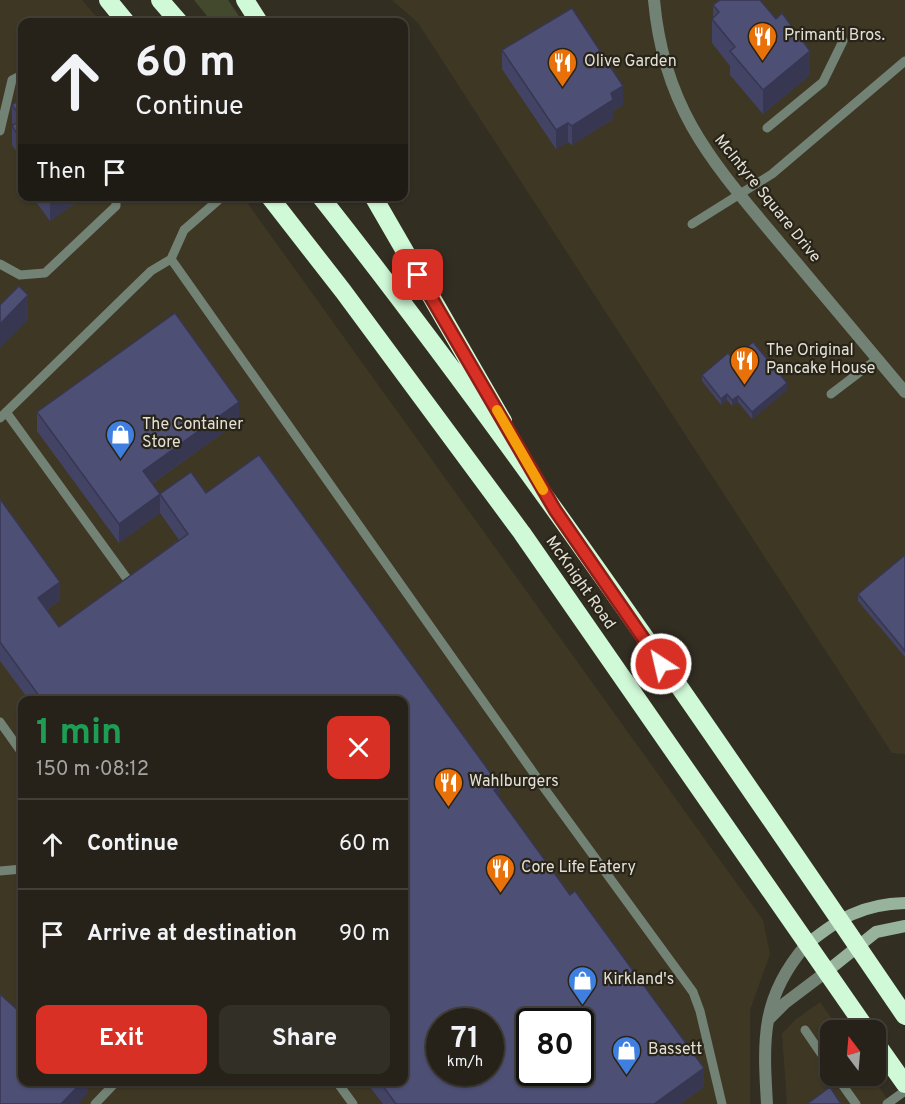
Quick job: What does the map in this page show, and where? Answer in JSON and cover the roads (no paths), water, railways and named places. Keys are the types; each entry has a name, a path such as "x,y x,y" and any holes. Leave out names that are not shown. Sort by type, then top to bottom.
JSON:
{"highway":[{"path":"108,0 122,18"},
{"path":"160,0 176,18"},
{"path":"245,0 257,18"},
{"name":"McKnight Road","path":"273,201 392,356 522,534 860,1020"},
{"name":"McKnight Road","path":"324,201 466,387 555,510 905,1016"},
{"path":"375,201 555,510"},
{"path":"886,1057 905,1084"}],"street":[{"name":"McIntyre Square Drive","path":"654,0 662,52 678,103 698,140 739,195 905,392"},
{"path":"767,1104 764,1051 771,1001 778,984 806,945 838,919 879,906 905,903"},
{"path":"767,1021 785,1003 857,945 876,932 905,926"}],"lane":[{"path":"767,128 823,82 843,41"},
{"path":"692,224 772,174 905,61"},
{"path":"0,131 12,80 18,77"},
{"path":"0,264 20,275 45,273 116,206 116,201"},
{"path":"133,587 3,415 151,271 171,259 184,230 217,201"},
{"path":"171,259 541,784 693,992 700,1011 722,1104"},
{"path":"831,394 878,359"},
{"path":"0,722 18,747"},
{"path":"0,870 18,870"},
{"path":"805,1030 820,1052"},
{"path":"95,1104 112,1086"},
{"path":"340,1086 354,1104"},
{"path":"843,1086 856,1104"},
{"path":"887,1104 905,1091"}],"place":[{"name":"Primanti Bros.","path":"763,62"},
{"name":"Olive Garden","path":"563,88"},
{"name":"The Original Pancake House","path":"745,386"},
{"name":"The Container Store","path":"121,460"},
{"name":"Wahlburgers","path":"448,808"},
{"name":"Core Life Eatery","path":"500,894"},
{"name":"Kirkland's","path":"582,1006"},
{"name":"Bassett","path":"627,1076"}]}
